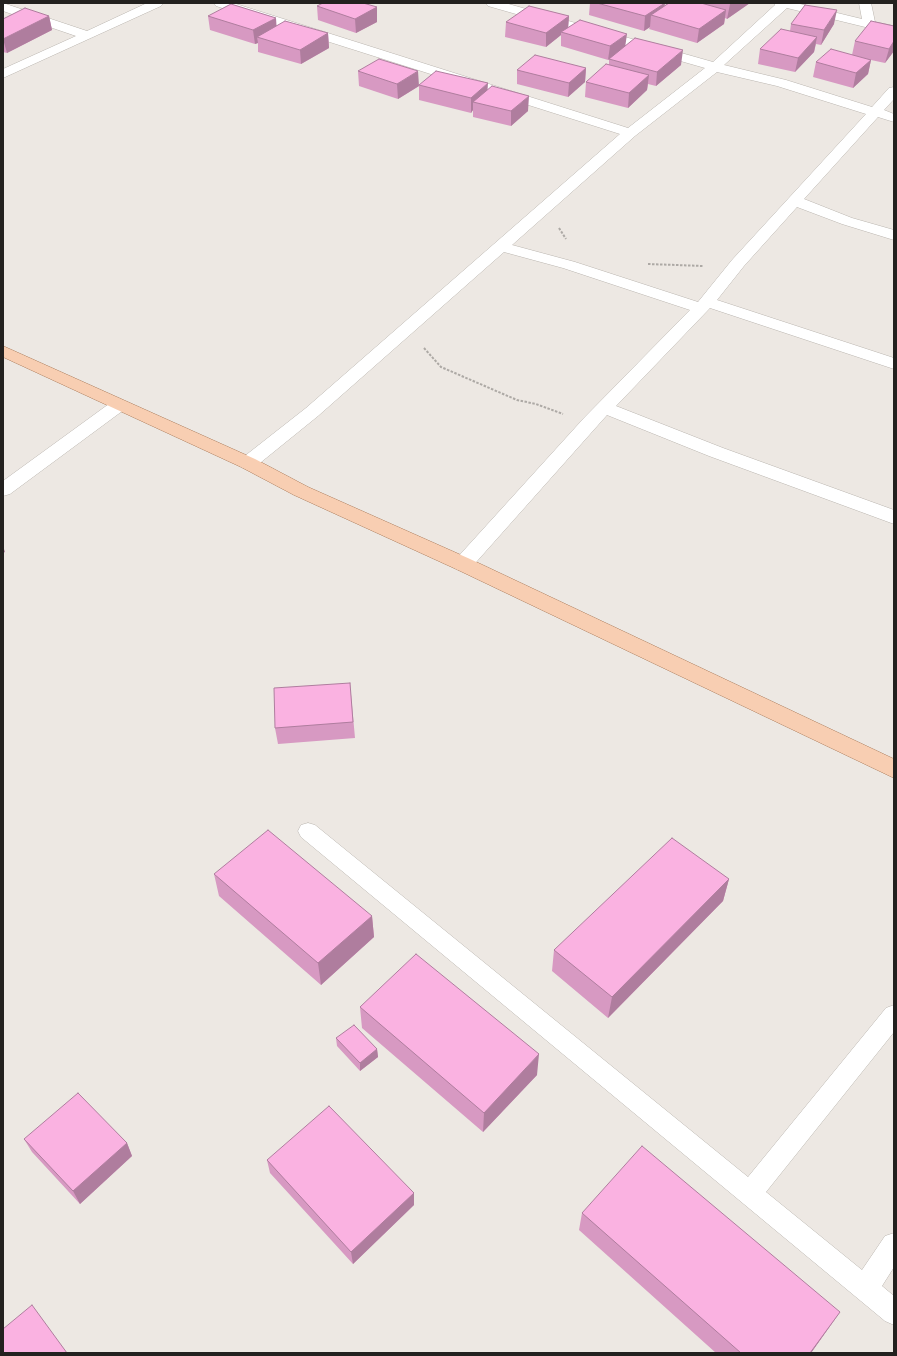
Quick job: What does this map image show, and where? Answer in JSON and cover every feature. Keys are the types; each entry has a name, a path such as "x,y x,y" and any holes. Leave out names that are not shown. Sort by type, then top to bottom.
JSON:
{"main road":[{"path":"3,351 119,406 248,463 300,490 463,564 894,769"}],"street":[{"path":"3,74 86,34 157,3"},
{"path":"220,3 630,133"},
{"path":"492,3 715,67 781,83 894,118"},
{"path":"865,3 868,24"},
{"path":"248,463 312,412 502,247 630,133 715,67 782,4 894,30"},
{"path":"3,7 86,34"},
{"path":"463,564 590,422 606,408 651,362 703,305 738,263 796,201 894,91"},
{"path":"796,201 847,221 894,235"},
{"path":"502,247 570,265 894,364"},
{"path":"3,490 119,406"},
{"path":"606,408 716,452 894,517"}],"lane":[{"path":"308,831 894,1312"},
{"path":"750,1193 894,1015"},
{"path":"865,1288 894,1245"}],"path":[{"path":"640,264 722,266 738,263"},
{"path":"408,329 441,367 502,392 516,400 536,404 590,422"}],"building":[{"path":"323,3 363,3 377,7 355,19 317,6"},
{"path":"597,3 665,3 645,16"},
{"path":"669,3 701,3 726,10 699,29 651,15"},
{"path":"231,4 276,18 253,30 208,16"},
{"path":"805,5 837,10 824,30 791,24"},
{"path":"529,6 569,16 546,33 506,22"},
{"path":"25,8 49,16 3,39 3,19"},
{"path":"580,20 627,34 610,46 561,32"},
{"path":"285,21 328,33 300,50 257,37"},
{"path":"871,21 894,26 894,41 889,49 855,41"},
{"path":"781,29 817,37 798,58 760,49"},
{"path":"635,38 683,50 657,72 609,59"},
{"path":"831,49 871,60 856,73 816,62"},
{"path":"535,55 586,68 569,83 517,70"},
{"path":"379,59 418,71 397,84 358,71"},
{"path":"606,64 649,75 629,93 586,82"},
{"path":"436,71 488,83 471,98 419,85"},
{"path":"492,86 529,96 511,111 473,102"},
{"path":"350,683 353,722 275,728 274,688"},
{"path":"268,830 372,916 318,963 214,874"},
{"path":"672,838 729,879 612,997 554,950"},
{"path":"416,954 539,1054 484,1113 360,1007"},
{"path":"354,1025 377,1049 360,1063 336,1038"},
{"path":"78,1093 127,1143 73,1191 24,1139"},
{"path":"329,1106 414,1193 351,1252 267,1160"},
{"path":"642,1146 840,1312 810,1353 741,1353 582,1213"},
{"path":"32,1305 67,1353 3,1353 3,1329"}]}
